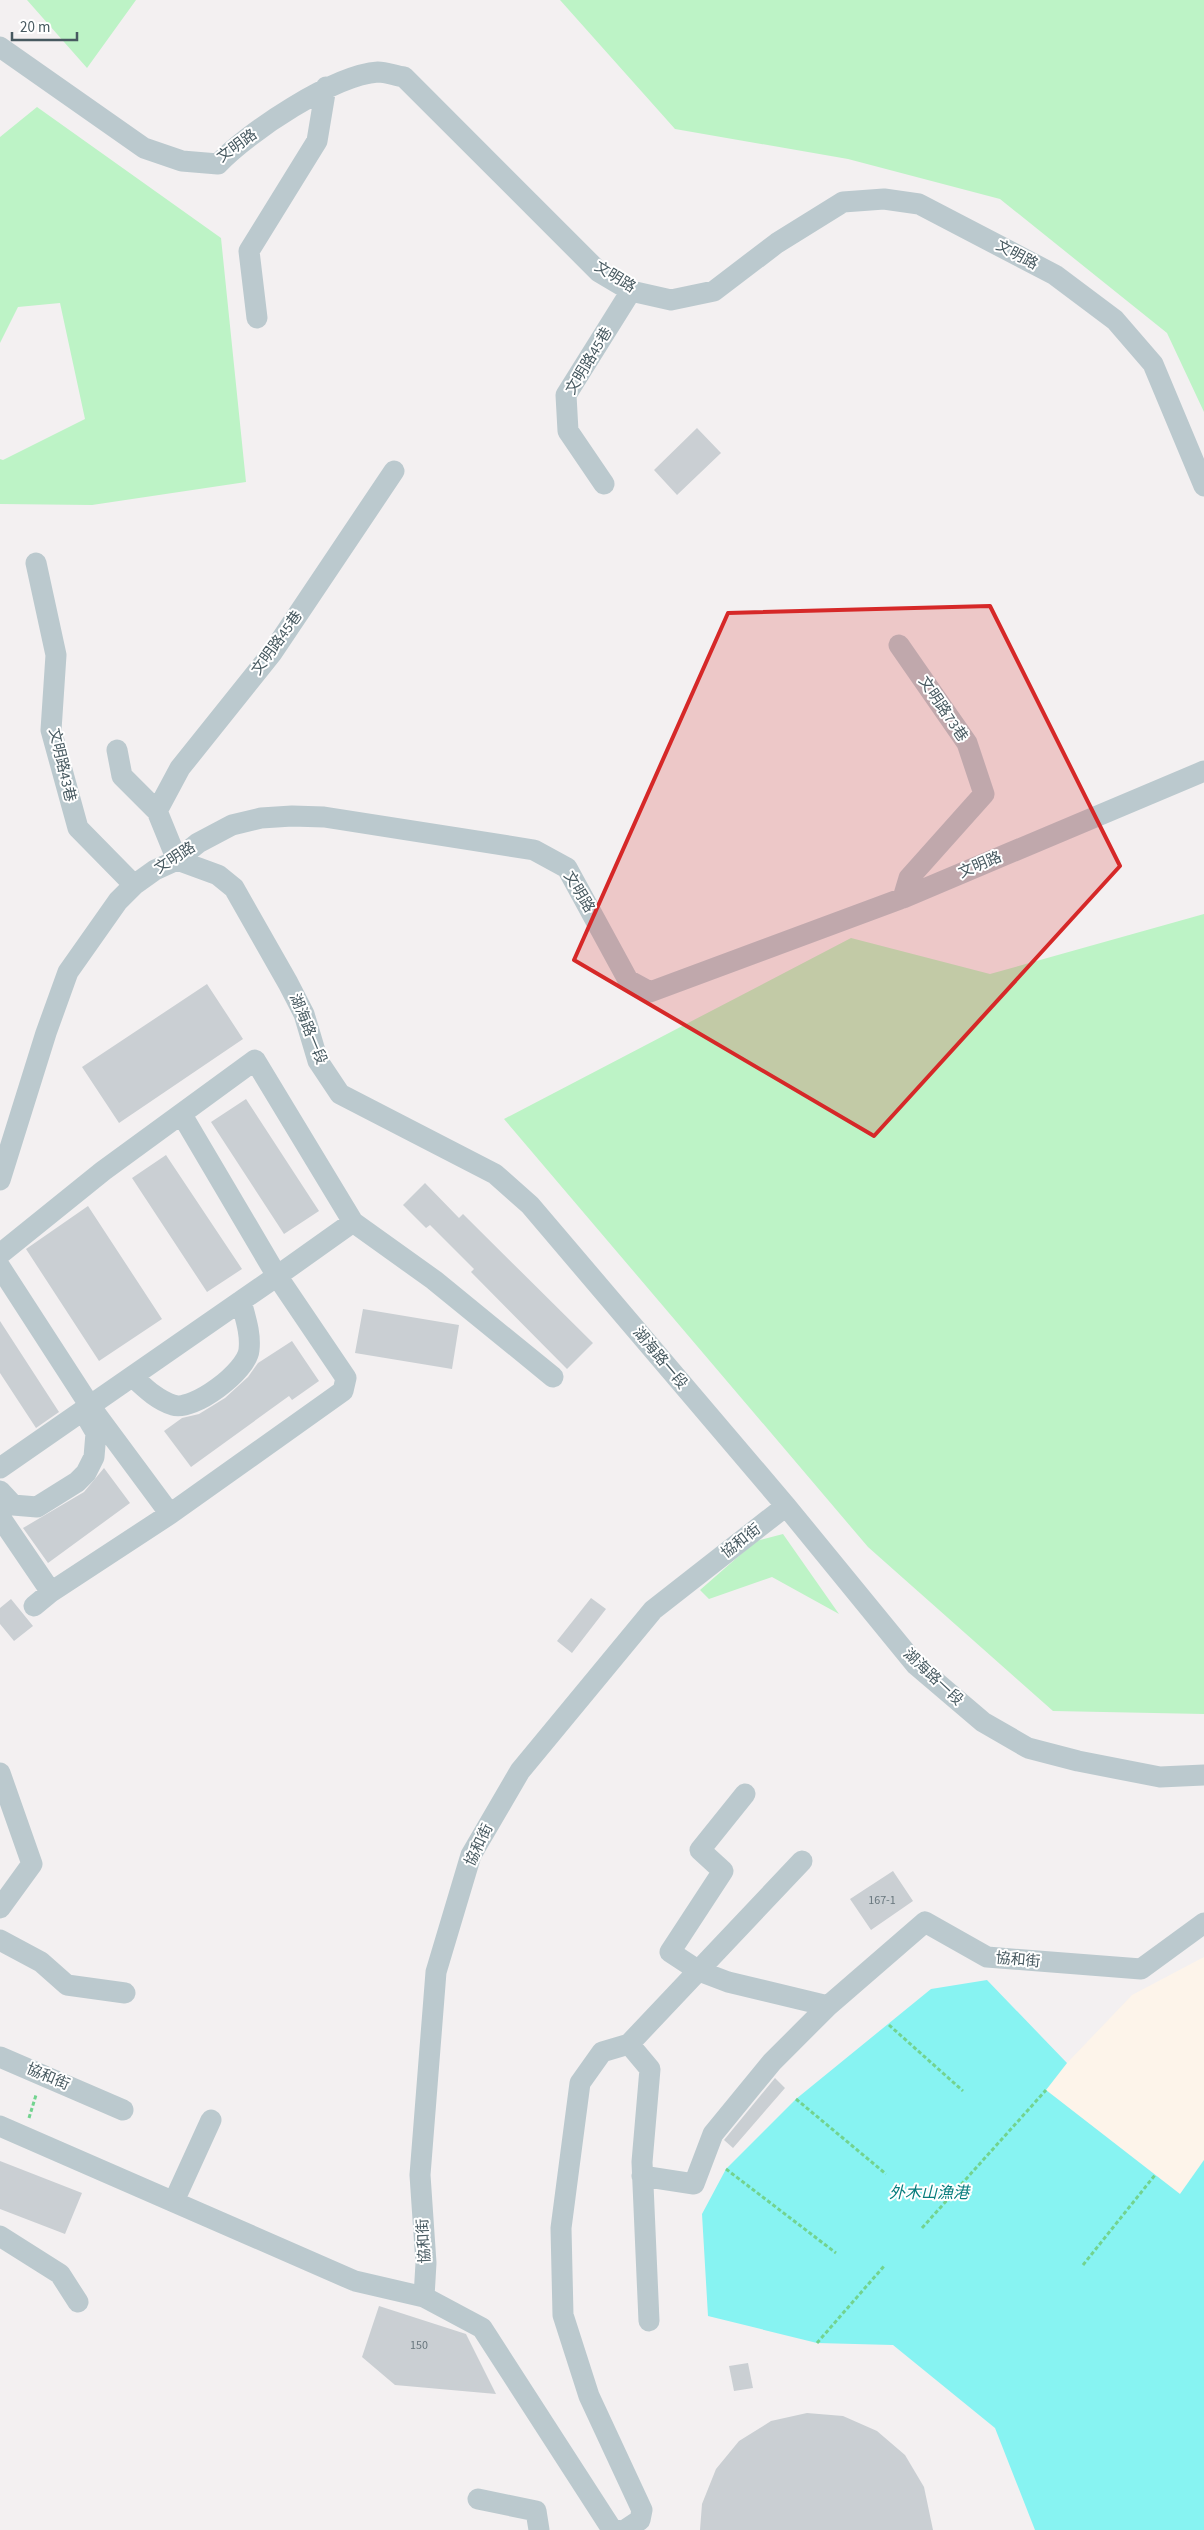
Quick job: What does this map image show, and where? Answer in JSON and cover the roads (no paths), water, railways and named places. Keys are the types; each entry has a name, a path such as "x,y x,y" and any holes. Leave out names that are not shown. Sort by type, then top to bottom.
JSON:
{"street":[{"name":"文明路","path":"0,47 144,148 182,161 218,164 235,146 326,87 349,78 379,72 404,77 600,272 631,291 671,300 714,290 777,243 843,202 884,199 919,204 1055,275 1115,320 1153,364 1204,486"},
{"path":"257,318 249,251 316,141 326,87"},
{"name":"文明路45巷","path":"604,484 568,431 566,395 631,291"},
{"name":"文明路45巷","path":"157,811 180,768 272,653 394,471"},
{"name":"文明路43巷","path":"36,563 56,656 51,730 78,828 134,885"},
{"name":"文明路73巷","path":"899,645 967,743 984,794 909,878 903,898"},
{"path":"117,750 122,776 157,811 177,860"},
{"name":"文明路","path":"0,1180 46,1033 68,972 118,901 134,885 154,870 177,860 198,843 232,825 261,818 292,816 324,817 534,850 567,868 628,980 650,992 903,898 1204,771"},
{"name":"湖海路一段","path":"177,860 218,875 234,888 304,1014 318,1061 340,1094 495,1174 523,1199 786,1506 916,1665 983,1722 1028,1748 1078,1761 1160,1777 1204,1775"},
{"path":"0,1254 103,1171 182,1116 255,1060 353,1222 434,1280 553,1377"},
{"path":"34,1606 51,1592 170,1514 343,1391 346,1378 277,1276 182,1116"},
{"path":"0,1468 353,1222"},
{"path":"0,1267 87,1409 170,1514"},
{"path":"133,1376 153,1395 174,1406 187,1407 214,1390 238,1371 249,1352 248,1326 240,1301"},
{"path":"0,1491 13,1505 37,1507 77,1482 86,1473 94,1458 96,1433 87,1409"},
{"name":"協和街","path":"424,2298 426,2264 420,2175 436,1972 471,1855 520,1771 653,1610 786,1506"},
{"path":"0,1517 51,1592"},
{"path":"0,1773 32,1864 0,1908"},
{"path":"745,1794 700,1850 723,1871 670,1952 699,1971 728,1982 828,2006"},
{"path":"625,2530 640,2520 642,2510 589,2396 563,2315 561,2228 580,2083 602,2052 629,2044 802,1861"},
{"name":"協和街","path":"642,2176 694,2184 713,2134 772,2062 828,2006 925,1922 987,1957 1141,1969 1204,1923"},
{"path":"0,1940 42,1962 67,1986 125,1993"},
{"path":"629,2044 650,2069 642,2176 649,2321"},
{"name":"協和街","path":"0,2057 123,2110"},
{"path":"174,2201 211,2120"},
{"path":"0,2126 22,2138 174,2201 355,2281 424,2298 482,2328 611,2528 617,2530"},
{"path":"0,2236 60,2274 78,2302"},
{"path":"478,2500 536,2511 539,2530"}],"water":[{"name":"外木山漁港","path":"987,1980 1067,2063 1046,2090 1180,2194 1204,2160 1204,2530 1035,2530 995,2428 893,2345 817,2343 708,2316 702,2214 726,2169 796,2099 931,1989"}]}
